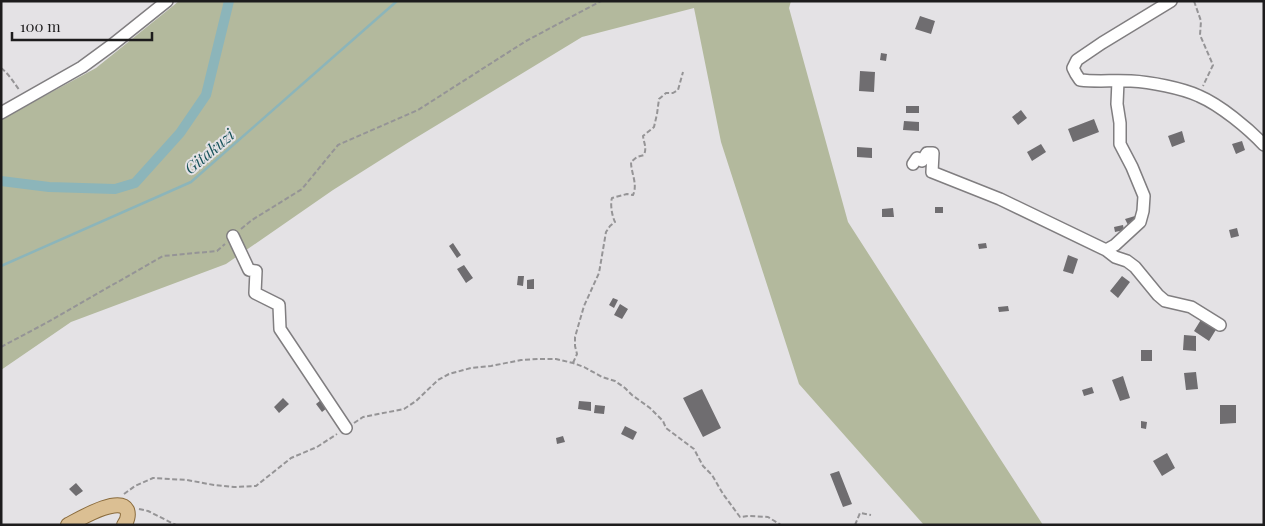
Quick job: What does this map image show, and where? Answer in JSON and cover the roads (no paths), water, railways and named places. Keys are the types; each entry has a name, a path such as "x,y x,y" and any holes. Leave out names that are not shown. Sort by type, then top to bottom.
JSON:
{"main road":[{"path":"68,525 97,510 122,507 127,517 124,525"}],"street":[{"path":"1,113 82,67 167,1"},
{"path":"1171,1 1077,60 1073,68 1076,74 1080,80 1132,81 1171,87 1198,96 1209,101 1227,114 1256,136 1264,145"},
{"path":"1106,250 1115,245 1140,222 1144,211 1144,196 1120,144 1120,123 1117,104 1118,81"},
{"path":"913,164 917,158 922,161 927,153 933,153 932,172 1000,200 1106,250 1115,257 1127,261 1135,267 1165,301 1191,307 1220,325"},
{"path":"233,236 249,270 256,271 255,294 279,305 280,329 346,428"}],"waterway":[{"path":"1,181 49,187 115,189 135,183 180,133 206,95 229,1"},
{"name":"Gitakuzi","path":"1,266 191,182 397,1"}]}
